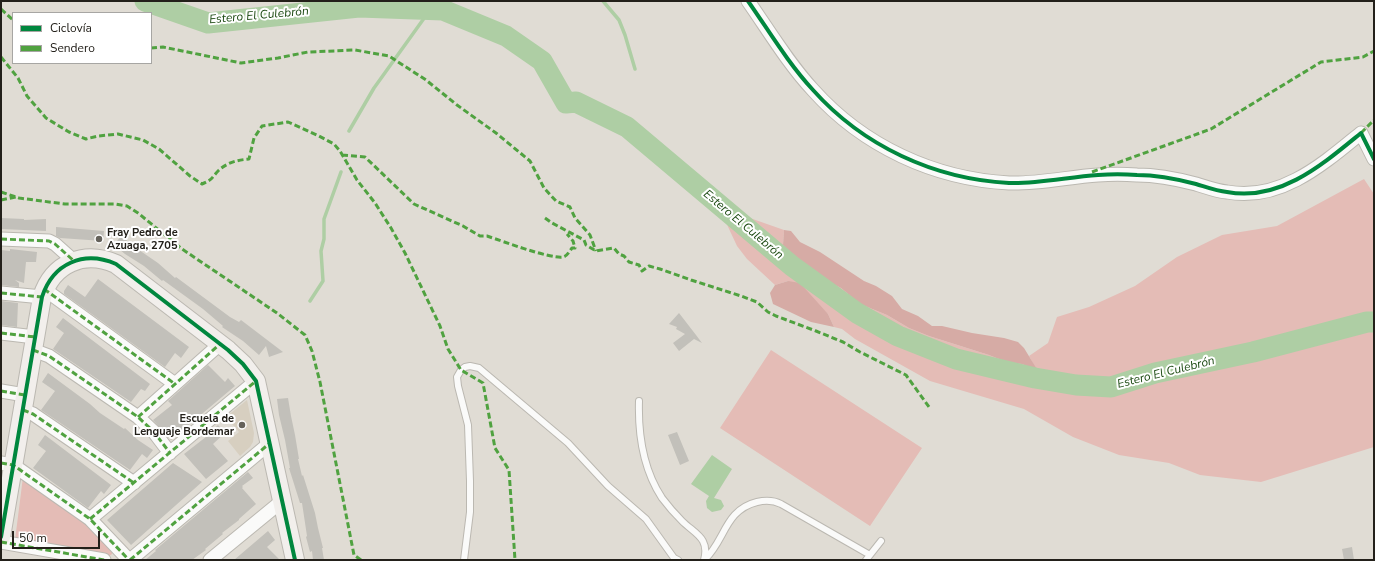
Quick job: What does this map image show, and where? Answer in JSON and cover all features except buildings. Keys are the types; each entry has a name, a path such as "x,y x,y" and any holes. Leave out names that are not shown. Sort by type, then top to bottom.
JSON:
{"street":[{"path":"748,1 798,72 822,100 844,120 881,146 901,156 943,172 1010,183 1054,181 1098,175 1139,175 1181,180 1228,193 1252,194 1275,189 1296,181 1324,163 1361,133 1374,159"},
{"path":"1,239 49,241 55,244 74,261"},
{"path":"2,526 7,464 24,403 43,293 48,282 56,272 66,265 86,258 100,258 116,264 220,344 239,360 256,381 295,560"},
{"path":"1,293 43,293 175,384"},
{"path":"1,333 34,344 49,356 138,417 154,432 170,453"},
{"path":"138,417 220,344"},
{"path":"90,520 256,381"},
{"path":"1,391 24,403 33,414 134,484"},
{"path":"7,464 90,520 129,560 270,443"},
{"path":"210,560 282,501"},
{"path":"1,542 104,560"}],"lane":[{"path":"464,560 470,512 468,425 457,382 458,373 470,366 479,368 568,443 608,486 646,519 674,558 678,560"},
{"path":"639,401 640,435 648,468 658,490 671,509 702,539 706,549 704,560"},
{"path":"704,560 714,550 720,536 730,520 737,513 745,506 765,500 774,501 781,504 868,558 881,541"}],"shaded area":[{"path":"1364,179 1374,194 1374,447 1261,482 1200,475 1169,463 1119,455 1073,437 1024,409 930,381 855,339 842,329 834,327 828,314 788,281 775,285 747,259 737,246 716,201 733,208 747,217 784,230 783,245 798,260 810,267 821,278 841,288 860,304 887,315 909,328 929,336 1009,363 1022,364 1037,371 1029,356 1048,343 1057,317 1089,307 1135,286 1177,257 1222,235 1277,226"},
{"path":"784,230 791,231 800,242 820,252 864,281 876,286 892,296 902,309 918,316 932,326 942,326 1018,342 1024,348 1038,371 1022,364 1009,363 929,336 909,328 887,315 860,304 841,288 821,278 810,267 798,260 783,245"},
{"path":"788,281 800,283 828,314 834,327 811,322 773,304 770,293 775,285"},
{"path":"771,350 922,448 870,526 720,428"},
{"name":"Escuela de Lenguaje Bordemar","path":"247,400 254,433 253,442 250,447 240,456 228,441 239,432 226,417"},
{"path":"712,455 732,469 714,498 721,500 724,506 721,510 712,512 707,508 706,501 709,496 691,484"},
{"path":"23,477 92,529 112,550 112,554 108,557 15,540"}],"waterway":[{"name":"Estero El Culebrón","path":"145,1 208,23 359,7 443,10 506,36 542,61 566,103 576,102 627,127 792,266 857,313 898,336 956,359 1035,378 1076,385 1111,387 1155,373 1253,352 1367,322 1374,322"},
{"path":"603,1 619,20 635,69"},
{"path":"349,131 374,88 430,10"},
{"path":"310,301 323,281 321,251 324,239 324,219 341,172"}],"marked path":[{"path":"1,9 12,19"},
{"path":"152,48 163,47 241,63 308,52 355,50 389,56 426,80 530,161 544,188 556,201 570,207 575,218 590,235 596,251"},
{"path":"1092,172 1211,129 1321,62 1363,57 1374,51"},
{"path":"1,57 18,78 27,96 46,118 69,132 86,139 118,134 143,140 159,149 190,176 202,184 211,179 226,165 249,159 254,138 262,126 288,122 334,144 391,228 405,253 440,326 448,349 461,370 483,383 495,448 509,470 515,560"},
{"path":"1361,133 1374,120"},
{"path":"342,155 365,157 414,204 463,226 480,236 487,236 548,255 563,257 567,255 572,248 575,248 573,241 567,234"},
{"path":"1,192 19,198 65,204 115,204 127,206 138,213 182,249 277,313 305,335 312,351 320,382 354,555 361,560"},
{"path":"1,200 16,197"},
{"path":"545,218 584,240 586,245 596,251 614,248 629,262 639,265 642,271 649,266 741,296 757,302 768,312 776,316 843,342 906,375 929,407"},
{"path":"1,239 49,241 55,244 74,261"},
{"path":"44,289 175,384"},
{"path":"1,293 42,297"},
{"path":"1,333 35,337"},
{"path":"138,417 220,344"},
{"path":"33,350 49,356 138,417 154,432 170,453"},
{"path":"90,519 256,381"},
{"path":"1,391 25,395"},
{"path":"23,410 33,414 134,483"},
{"path":"130,560 270,443"},
{"path":"1,463 13,465 90,519 129,560"},
{"path":"1,542 104,560"}],"cycle path":[{"path":"748,1 779,47 804,80 833,110 854,128 877,143 902,156 927,167 954,175 1009,183 1103,175 1144,175 1174,179 1211,189 1246,194 1283,186 1300,178 1331,157 1361,133 1374,159"},
{"path":"1,537 42,297 47,285 62,268 71,262 92,258 116,264 228,350 243,364 256,381 295,560"}],"place":[{"name":"Fray Pedro de Azuaga, 2705","path":"99,239"},
{"name":"Escuela de Lenguaje Bordemar","path":"242,425"}]}
